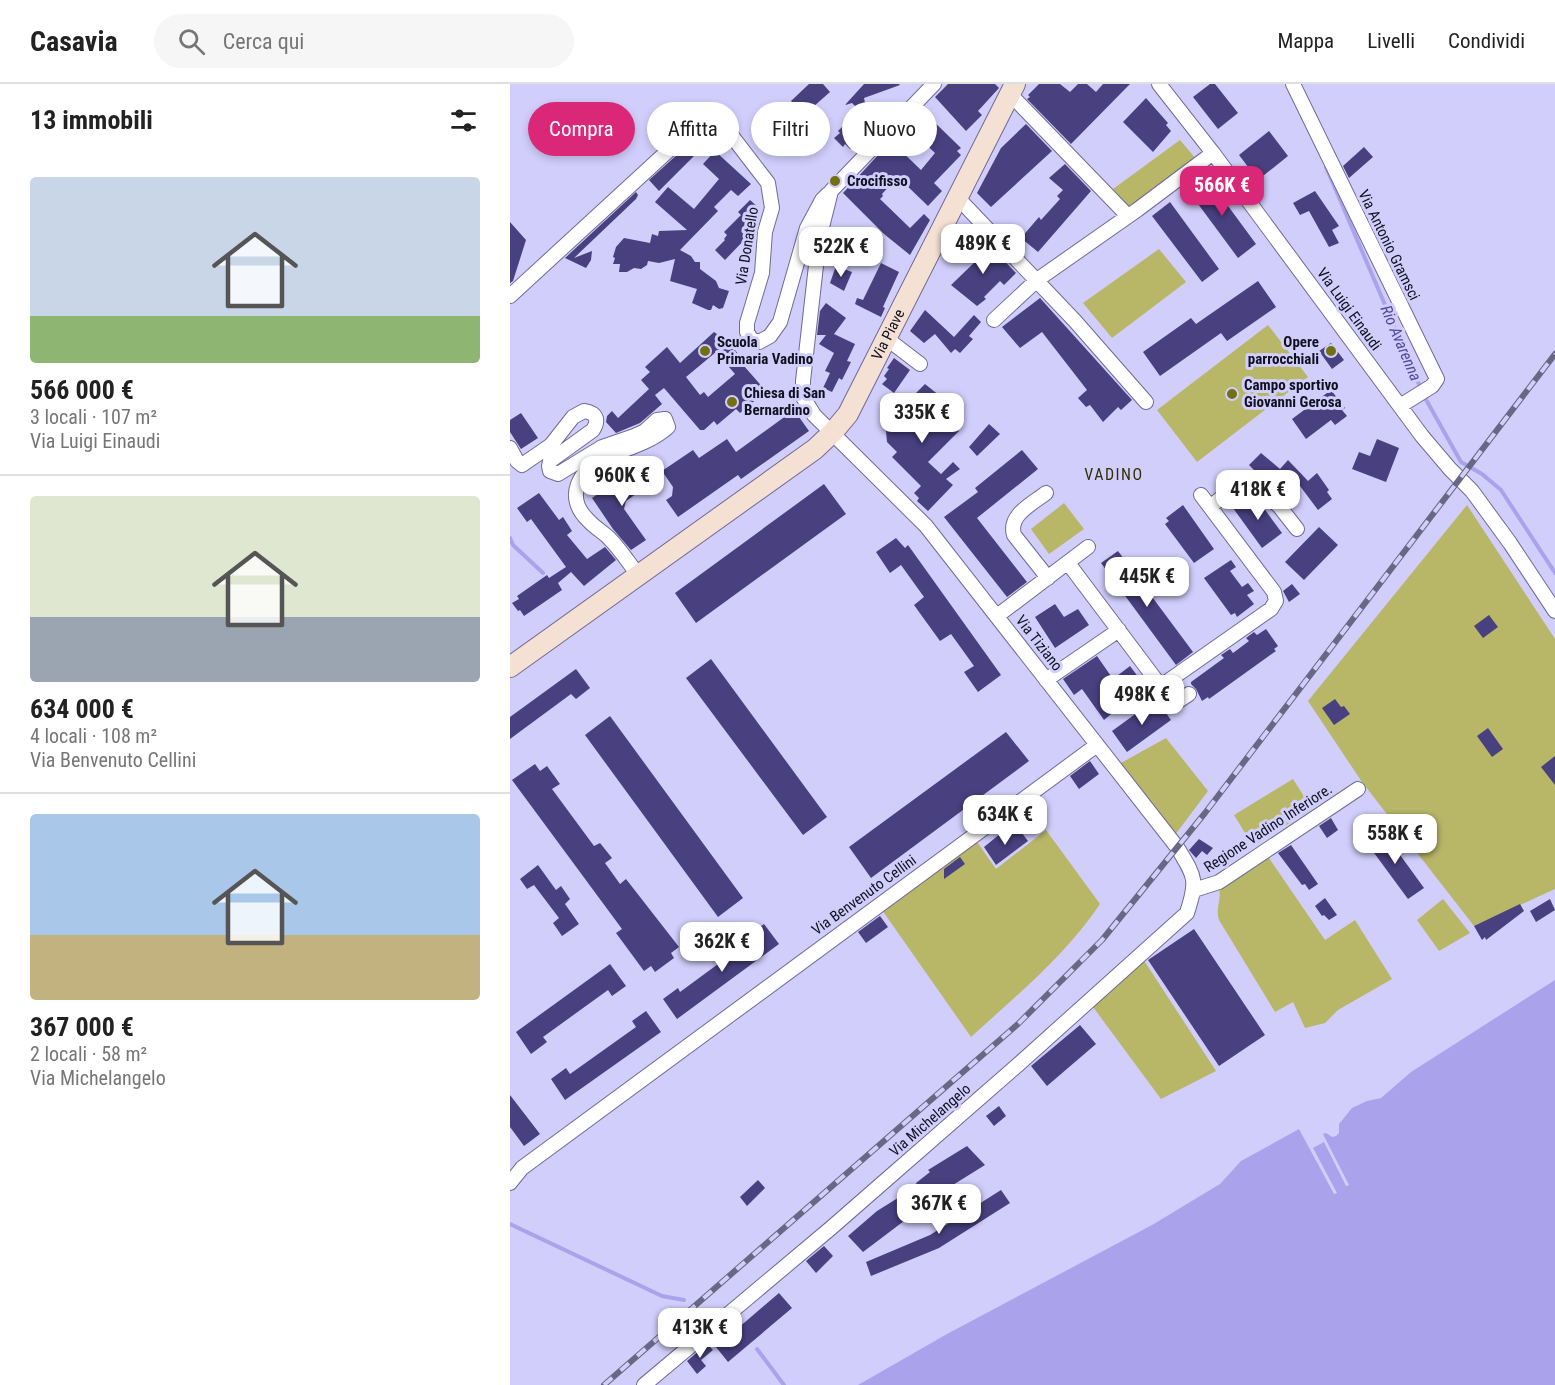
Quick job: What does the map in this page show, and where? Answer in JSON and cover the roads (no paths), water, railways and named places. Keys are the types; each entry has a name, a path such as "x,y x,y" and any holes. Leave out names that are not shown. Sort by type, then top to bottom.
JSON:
{"main road":[{"name":"Via Piave","path":"510,667 815,448 833,432 848,414 1012,89"}],"street":[{"path":"831,191 934,84"},
{"name":"Via Luigi Einaudi","path":"1159,84 1404,403 1450,469 1472,491 1555,611"},
{"name":"Via Antonio Gramsci","path":"1293,84 1437,379 1432,386 1404,403"},
{"path":"1012,89 1128,216"},
{"name":"Via Donatello","path":"510,296 694,127 712,123 728,131 768,183 772,208 765,232 762,273 747,323 747,332 751,339 759,342 770,336 780,322 807,228 822,200 831,191"},
{"path":"994,320 1037,280 1213,153"},
{"name":"Via Tiziano","path":"831,191 819,239 803,397 814,415 926,526 1177,848 1194,875 1194,890"},
{"path":"957,197 1037,280 1146,402"},
{"path":"886,338 920,364"},
{"path":"510,448 522,465 551,445 573,417 584,411 594,414 597,423 593,430 550,461 550,471 558,474 602,447 634,436 657,420 665,419 668,427 663,431 639,445 595,464 585,473 575,490 575,501 586,519 608,538 638,575"},
{"path":"1211,507 1245,480 1279,506 1297,529"},
{"path":"1046,493 1014,518 1011,527 1014,535 1048,578"},
{"path":"1161,686 1271,609 1276,601 1274,592 1202,495"},
{"path":"997,616 1088,547"},
{"path":"1068,563 1174,704 1189,694"},
{"path":"1046,680 1119,630"},
{"name":"Via Benvenuto Cellini","path":"510,1183 522,1168 1097,745"},
{"name":"Regione Vadino Inferiore.","path":"1194,890 1219,882 1358,789"},
{"name":"Via Michelangelo","path":"644,1385 828,1231 1187,913 1194,890"}],"waterway":[{"name":"Rio Avarenna","path":"1326,167 1421,389"},
{"name":"Rio Avarenna","path":"1424,396 1461,462 1482,474 1501,490 1555,573"},
{"path":"510,538 513,545 543,573"},
{"path":"510,1224 662,1296 684,1300"},
{"path":"757,1349 784,1385"}],"railway":[{"path":"604,1385 1018,1024 1102,940 1205,813 1555,354"}],"place":[{"name":"Crocifisso","path":"835,181"},
{"name":"Scuola Primaria Vadino","path":"705,351"},
{"name":"Opere parrocchiali","path":"1331,351"},
{"name":"Campo sportivo Giovanni Gerosa","path":"1232,394"},
{"name":"Chiesa di San Bernardino","path":"732,402"}],"district":[{"name":"VADINO","path":"1114,474"}]}
